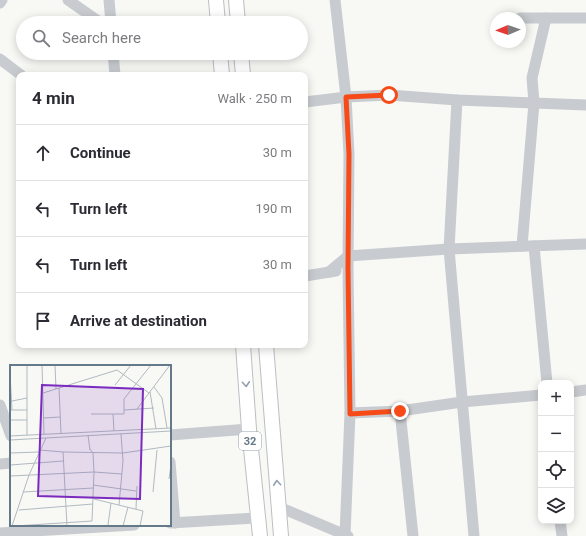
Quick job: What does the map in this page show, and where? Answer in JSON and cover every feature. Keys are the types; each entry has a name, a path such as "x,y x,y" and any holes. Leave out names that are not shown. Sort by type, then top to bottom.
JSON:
{"main road":[{"path":"216,0 217,16"},
{"path":"236,0 237,16"},
{"path":"221,60 222,72"},
{"path":"242,60 243,72"},
{"name":"32","path":"243,348 249,429 260,536"},
{"name":"32","path":"266,348 281,536"},
{"path":"249,429 272,427"}],"street":[{"path":"68,0 91,16"},
{"path":"109,0 110,16"},
{"path":"279,507 347,535 350,414 348,268 349,154 346,97 335,0"},
{"path":"526,18 586,18"},
{"path":"522,246 534,103 532,78 546,18"},
{"path":"0,59 17,72"},
{"path":"114,60 115,72"},
{"path":"308,102 346,97 389,95 457,100 586,105"},
{"path":"457,100 449,249 474,536"},
{"path":"329,272 348,256 449,249 586,244"},
{"path":"534,246 547,380"},
{"path":"308,276 348,268"},
{"path":"574,392 586,390"},
{"path":"350,414 400,411 462,402 538,395"},
{"path":"0,405 10,433"},
{"path":"400,411 413,536"},
{"path":"171,435 249,429"},
{"path":"0,464 10,463"},
{"path":"171,492 172,523 258,518"},
{"path":"560,524 562,536"},
{"path":"0,533 41,528 103,526"}],"route":[{"path":"389,95 346,97 349,154 348,268 350,414 400,411"}]}
